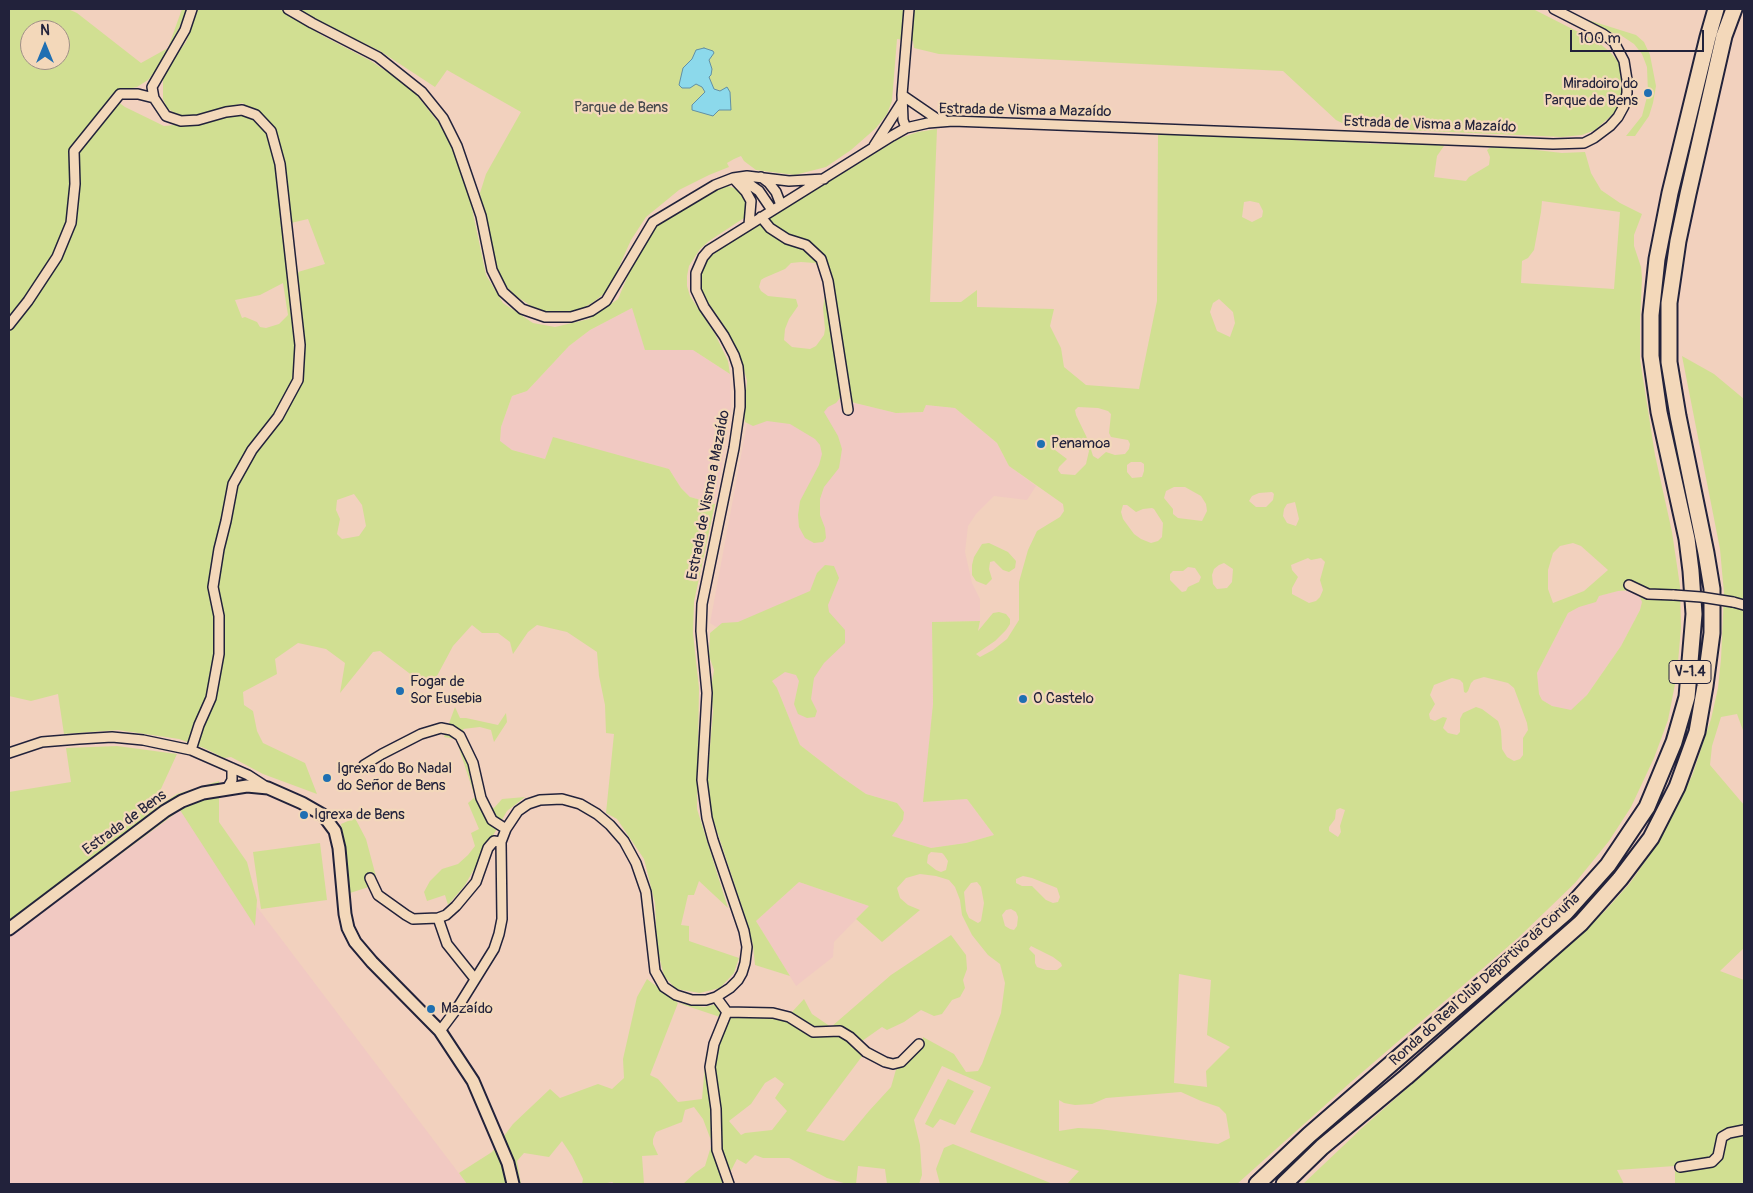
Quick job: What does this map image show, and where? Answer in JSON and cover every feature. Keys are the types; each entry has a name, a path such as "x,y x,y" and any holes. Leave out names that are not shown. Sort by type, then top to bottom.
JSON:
{"highway":[{"name":"Ronda do Real Club Deportivo da Coruña","path":"1257,1184 1309,1135 1566,912 1608,864 1647,807 1674,742 1687,697 1694,614 1687,539 1658,403 1651,356 1651,315 1657,259 1670,193 1716,9"},
{"name":"Ronda do Real Club Deportivo da Coruña","path":"1284,1184 1322,1147 1406,1077 1581,923 1620,879 1651,838 1677,787 1697,732 1712,633 1712,590 1669,362 1669,303 1678,241 1688,194 1724,36 1734,9"}],"street":[{"path":"191,750 198,725 210,698 219,654 219,616 214,587 219,549 233,484 252,450 278,417 298,380 300,345 280,164 271,131 256,115 242,110 226,112 198,120 180,121 166,116 154,98 152,87 182,36 192,9"},
{"path":"288,9 378,57 422,92 444,118 457,146 481,216 492,270 503,292 522,309 545,317 571,317 591,311 606,301 652,222 714,185 733,178 747,176 789,181 826,179"},
{"path":"906,128 902,98 909,9"},
{"name":"Estrada de Visma a Mazaído","path":"716,997 738,980 745,963 747,947 739,915 713,840 704,800 702,758 707,693 701,618 704,592 734,448 740,407 738,366 734,355 698,296 695,280 699,266 709,250 906,128 928,123 953,121 1553,144 1584,143 1610,126 1624,106 1627,80 1624,61 1614,42 1603,34 1554,9"},
{"path":"9,325 28,302 57,257 71,223 75,184 74,151 120,94 138,94 154,98"},
{"path":"902,98 937,119 953,121"},
{"path":"873,148 902,98"},
{"path":"761,177 776,192 781,205"},
{"path":"733,178 749,184 759,192 772,210"},
{"path":"733,178 746,192 751,202 749,225"},
{"path":"761,217 770,228 787,239 806,245 821,259 828,282 848,410"},
{"path":"1630,585 1648,594 1700,597 1744,605"},
{"path":"364,765 421,734 441,728 451,730 460,736 473,763 481,798 492,820 506,829"},
{"path":"9,753 42,742 112,737 144,740 191,750 232,768 247,780"},
{"path":"227,789 232,780 232,768"},
{"name":"Estrada de Bens","path":"9,929 165,811 182,801 227,789 247,780 302,803 323,815 335,831 339,848 345,914 348,928 355,942 388,979 440,1031 473,1082 508,1162 513,1184"},
{"path":"440,1031 494,948 499,934 502,919 501,842 506,829 518,811 528,804 540,800 562,799 580,804 597,814 614,829 624,841 642,878 646,892 655,971 664,986 676,995 692,1000 706,1000 716,997 727,1012"},
{"path":"370,878 378,895 406,915 413,919 438,918 446,915 456,906 476,882 488,848 494,841 501,842"},
{"path":"438,918 446,944 475,979"},
{"path":"727,1012 773,1013 789,1017 813,1032 840,1031 866,1052 893,1064 901,1062 919,1044"},
{"path":"727,1012 714,1044 710,1067 716,1109 717,1150 729,1184"},
{"path":"1680,1167 1712,1162 1718,1156 1722,1137 1729,1133 1744,1130"}],"shaded area":[{"path":"632,308 646,350 693,350 730,374 731,412 715,504 690,497 681,488 669,469 553,438 545,459 512,450 500,442 501,427 512,396 527,391 569,346 590,330"},
{"path":"840,398 896,413 923,412 926,405 955,408 997,443 1009,466 1036,486 1027,500 994,496 976,514 968,526 965,552 972,583 980,599 980,621 932,622 933,704 924,802 967,799 994,835 966,843 931,848 891,836 903,820 904,812 897,803 866,794 800,745 777,688 744,645 710,623 749,413"},
{"path":"1633,590 1639,595 1642,602 1640,610 1621,646 1587,695 1571,711 1552,706 1542,700 1539,694 1537,673 1568,613 1598,596 1618,591"},
{"path":"182,808 467,1184 9,1184 9,937"},
{"path":"799,882 869,906 834,942 833,957 796,986 756,921"}],"green space":[{"path":"9,9 68,9 77,13 141,63 168,48 182,9 188,9 162,63 148,80 137,87 117,91 110,96 125,107 164,126 207,122 234,115 253,116 243,103 194,116 179,116 167,108 163,99 163,78 170,64 186,42 198,9 280,9 323,36 371,61 411,88 446,132 469,194 486,275 503,303 533,323 555,327 589,319 618,299 640,247 657,225 673,213 711,192 728,186 740,190 746,202 747,216 700,249 689,266 687,276 690,296 715,334 728,361 730,374 693,350 645,350 632,308 590,330 569,346 527,391 512,396 501,427 500,441 512,450 545,459 553,437 669,469 681,488 690,497 715,504 694,602 693,633 699,688 697,809 728,908 699,881 694,895 688,895 681,925 689,926 689,941 739,958 734,973 720,988 700,993 676,989 664,976 657,948 655,903 644,859 617,819 606,813 614,734 606,733 605,705 599,676 597,652 567,632 537,625 528,632 513,654 510,642 498,633 482,633 472,625 453,646 430,689 380,651 373,652 340,693 345,663 326,649 298,643 275,659 277,674 243,692 244,705 253,711 257,731 263,743 305,763 317,794 263,774 231,757 224,758 179,739 118,730 64,734 58,694 31,701 9,696","holes":["308,219 325,264 298,272 291,223","283,283 288,315 279,324 266,328 260,327 257,322 245,317 242,318 235,300 260,295","354,494 362,505 366,526 359,536 342,539 337,534 340,519 336,510 337,500"]},
{"name":"Parque de Bens","path":"300,9 1533,9 1598,42 1611,53 1619,63 1623,90 1620,103 1613,114 1595,130 1582,135 1562,137 1382,129 1368,125 1344,124 1336,120 1283,71 939,54 914,48 913,41 897,39 892,101 887,114 876,128 851,150 826,167 795,175 756,170 744,161 741,156 734,159 727,163 729,167 679,190 646,217 631,240 605,293 579,310 547,312 531,306 516,296 506,286 494,260 480,193 486,174 521,112 447,70 435,87 380,51 312,18"},
{"path":"1585,19 1636,35 1644,42 1650,55 1656,86 1653,103 1649,116 1635,136 1626,136 1642,116 1648,93 1647,67 1642,54 1634,44 1622,36 1605,30"},
{"path":"937,129 930,302 961,302 977,290 977,307 1054,309 1050,326 1061,348 1064,367 1086,385 1139,389 1157,301 1158,134 1283,138 1302,141 1378,144 1446,143 1437,156 1434,177 1466,181 1469,177 1489,165 1490,157 1487,150 1493,145 1562,153 1585,152 1591,173 1601,190 1620,203 1642,214 1634,235 1634,246 1641,267 1642,278 1640,359 1655,455 1672,532 1680,586 1681,627 1677,674 1668,720 1654,758 1631,807 1609,841 1575,883 1518,938 1351,1082 1237,1184 1067,1184 1079,1171 970,1132 991,1087 942,1066 914,1120 920,1145 922,1175 919,1184 887,1184 885,1169 858,1166 856,1184 847,1184 827,1178 789,1158 763,1158 755,1155 746,1164 737,1159 724,1184 683,1184 705,1166 712,1143 703,1119 694,1107 685,1110 682,1122 656,1132 653,1144 658,1155 642,1156 644,1184 615,1184 612,1182 582,1184 583,1179 562,1141 549,1157 524,1153 517,1161 521,1184 467,1184 459,1173 492,1152 513,1124 550,1089 560,1098 598,1084 612,1089 624,1078 623,1059 637,997 647,979 678,1003 704,1007 725,1002 729,1009 776,1009 791,1013 804,999 812,1014 831,1027 891,975 951,935 966,955 967,969 963,980 965,988 960,997 952,1000 942,1014 934,1016 921,1010 904,1022 887,1030 882,1027 855,1046 863,1055 806,1131 844,1141 891,1087 897,1066 921,1046 923,1037 954,1054 966,1072 978,1071 982,1064 1001,1013 1005,983 1000,964 988,955 972,935 962,915 960,900 955,887 949,880 920,874 906,878 897,888 900,898 908,905 920,910 882,942 856,919 869,906 799,882 756,921 790,976 755,965 748,925 711,813 707,783 713,711 711,688 714,670 709,656 710,633 722,623 738,622 810,591 817,573 825,565 834,566 839,578 828,605 829,612 845,630 845,643 824,663 814,678 811,699 817,711 815,717 807,718 798,714 794,704 799,681 796,675 785,672 772,681 777,688 800,745 866,794 897,803 904,812 903,820 892,836 931,848 966,843 994,835 967,799 923,802 933,704 932,622 980,621 978,631 993,613 999,612 1006,614 1010,619 1010,624 995,641 976,654 980,657 1007,639 1019,620 1019,582 1028,550 1037,531 1060,517 1064,511 1063,504 1009,466 997,443 955,408 926,405 923,412 896,413 840,398 824,412 838,436 842,449 839,468 824,487 820,499 820,515 825,528 826,538 823,542 814,543 805,538 799,527 800,501 819,465 822,454 820,445 815,439 790,424 767,421 753,426 745,422 747,381 740,356 725,327 705,298 701,288 702,271 705,263 712,255 900,138 918,132","holes":["1542,201 1620,212 1614,289 1521,283 1522,261 1528,258 1534,250","1244,202 1259,203 1263,211 1262,217 1252,222 1242,217","791,263 815,263 822,272 826,288 823,308 825,329 824,335 816,346 810,349 792,347 784,340 785,329 789,319 798,306 796,299 768,296 759,287 761,280 785,269","1219,299 1233,312 1235,323 1230,337 1217,331 1210,312 1213,303","1078,407 1098,408 1108,411 1111,414 1109,433 1111,437 1128,440 1130,444 1125,454 1115,455 1106,452 1098,459 1093,456 1088,440 1076,415 1075,410","1078,439 1086,445 1089,451 1086,464 1075,475 1061,474 1058,470 1067,459 1055,450 1061,440","1131,462 1141,462 1144,464 1142,477 1132,478 1127,472 1127,465","1174,487 1185,487 1201,496 1206,504 1207,511 1202,521 1178,518 1173,514 1173,509 1164,498 1166,491","1272,492 1274,494 1273,500 1266,507 1256,507 1249,501 1252,496 1259,493","1295,502 1299,519 1296,526 1287,523 1283,516 1284,509 1287,504","1123,505 1127,505 1136,512 1152,508 1163,523 1162,537 1158,541 1151,543 1134,534 1123,519 1121,512","1573,543 1581,546 1608,570 1584,591 1553,603 1548,589 1548,570 1553,553 1560,546","1308,558 1311,560 1321,558 1325,562 1320,580 1323,590 1316,601 1309,603 1292,594 1292,588 1298,577 1292,570 1291,565","1224,563 1233,569 1232,582 1227,588 1217,589 1213,584 1212,575 1214,569 1219,565","1188,567 1195,568 1201,577 1199,582 1182,592 1170,580 1170,574 1173,571 1183,571","1632,590 1639,595 1642,602 1640,610 1621,646 1587,695 1571,710 1552,706 1542,700 1539,694 1537,673 1568,613 1579,607 1596,602 1599,596 1618,591","1484,677 1508,683 1514,688 1528,730 1523,738 1523,755 1520,759 1514,761 1507,757 1502,749 1501,730 1498,721 1482,709 1476,707 1463,713 1460,719 1460,732 1457,735 1448,733 1443,728 1447,718 1443,717 1435,721 1430,719 1429,714 1435,704 1430,695 1434,685 1452,678 1463,683 1464,692 1466,693 1474,680","1340,808 1345,810 1340,826 1341,832 1338,837 1329,831 1329,827 1335,819 1336,810","931,852 942,853 948,861 946,870 941,872 927,863 928,855","1023,876 1057,888 1060,897 1058,902 1053,903 1046,900 1032,886 1022,886 1016,883 1016,879","977,882 981,887 984,903 981,921 978,923 969,918 966,911 964,892 971,883","1011,909 1016,912 1018,917 1017,926 1014,930 1005,926 1002,915 1006,910","1031,946 1053,957 1062,966 1057,970 1046,970 1037,967 1035,955 1029,949","1179,974 1211,980 1207,1035 1230,1047 1206,1071 1207,1087 1174,1083","678,1003 720,1017 706,1054 702,1099 678,1102 658,1079 650,1075","775,1077 784,1084 775,1098 787,1111 772,1130 741,1135 729,1121 751,1104 765,1083","1181,1092 1219,1107 1226,1114 1230,1138 1218,1144 1099,1129 1078,1128 1059,1131 1059,1100 1075,1105 1092,1104 1106,1098"]},
{"path":"1682,356 1714,374 1744,399 1744,733 1737,714 1721,717 1712,746 1710,765 1744,805 1744,948 1720,971 1744,980 1744,1182 1741,1184 1675,1184 1675,1166 1617,1170 1624,1184 1303,1184 1362,1128 1605,911 1630,883 1651,853 1692,776 1711,719 1718,688 1724,593 1720,549"},
{"path":"989,543 1008,552 1016,561 1015,568 1009,572 1003,570 994,561 990,562 989,569 992,579 986,585 976,581 972,575 972,565 974,557 982,544"},
{"path":"455,707 460,718 498,725 506,713 507,722 494,742 491,730 480,727 463,729 482,793 489,807 494,808 502,799 525,797 507,811 465,885 448,905 445,895 427,901 424,892 430,881 442,869 458,864 468,855 475,846 471,833 479,829 468,803 475,797 456,739 444,737"},
{"path":"117,746 177,754 154,804 160,805 177,794 219,781 219,822 247,862 257,900 255,926 180,810 9,937 9,792 71,782 66,748"},
{"path":"355,818 366,839 378,884 350,893 346,847 341,824"},
{"path":"320,843 327,900 261,909 253,852"},
{"path":"948,1079 974,1091 955,1125 940,1119 933,1128 925,1124"},
{"path":"953,1144 1053,1184 940,1184 936,1169 944,1148"}],"water":[{"path":"704,48 714,53 709,60 712,69 709,77 714,89 720,91 727,87 730,92 731,110 719,110 713,116 692,110 692,105 705,92 702,87 696,84 690,88 682,88 679,85 683,68 692,59 696,50"}],"place":[{"name":"Miradoiro do Parque de Bens","path":"1648,93"},
{"name":"Penamoa","path":"1041,444"},
{"name":"Fogar de Sor Eusebia","path":"400,691"},
{"name":"O Castelo","path":"1023,699"},
{"name":"Igrexa do Bo Nadal do Señor de Bens","path":"327,778"},
{"name":"Igrexa de Bens","path":"304,815"},
{"name":"Mazaído","path":"431,1009"}]}
